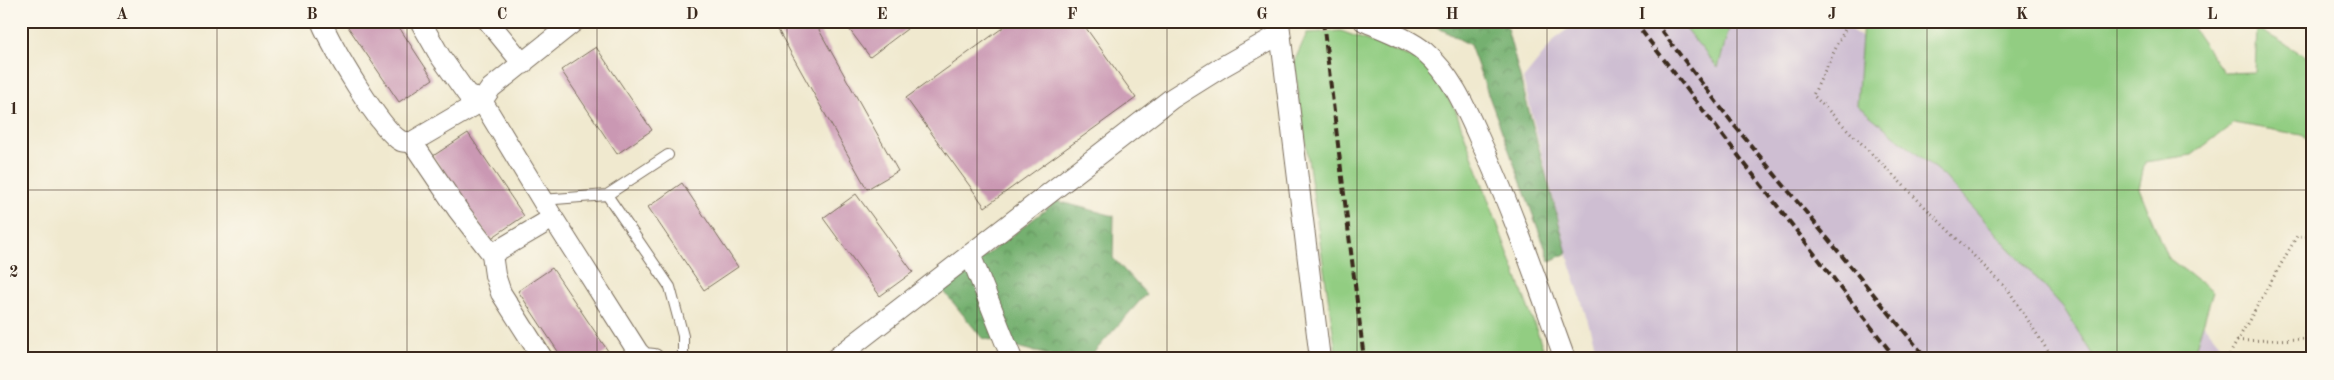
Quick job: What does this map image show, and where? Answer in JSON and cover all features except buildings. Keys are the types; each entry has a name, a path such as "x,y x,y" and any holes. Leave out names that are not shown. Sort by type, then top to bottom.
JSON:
{"street":[{"path":"321,21 328,38 384,127 402,142 412,142 482,101 491,88 575,21"},
{"path":"420,21 467,94 482,101 640,356"},
{"path":"488,21 523,64"},
{"path":"1364,21 1394,34 1424,52 1448,76 1468,112 1509,205 1565,359"},
{"path":"835,359 1171,100 1280,28 1320,359"},
{"path":"412,142 458,210 492,254 495,275 501,293 543,359"},
{"path":"492,254 553,218"},
{"path":"970,254 1012,359"}],"lane":[{"path":"542,200 607,196 668,154"},
{"path":"607,196 670,287 683,336 683,359"}],"path":[{"path":"1849,21 1814,95 2009,292 2053,359"},
{"path":"2227,359 2297,236 2313,237"},
{"path":"2236,341 2303,339 2313,318"}],"shaded area":[{"path":"1579,21 1836,21 2077,168 2232,359 1599,359 1567,253 1523,79 1557,37"}],"green space":[{"path":"1426,21 1505,21 1567,253 1550,261 1470,45"},
{"path":"1679,21 1726,21 1730,25 1718,68"},
{"path":"1863,21 2188,21 2224,73 2255,72 2257,28 2309,58 2313,66 2313,144 2302,135 2234,123 2192,155 2145,162 2139,188 2167,257 2213,292 2192,359 2095,359 2063,307 1944,176 1857,105"},
{"path":"1341,31 1424,62 1455,109 1547,359 1337,359 1294,62 1307,33"},
{"path":"1057,201 1114,216 1113,258 1146,294 1088,359 1064,359 982,338 942,289"}],"railway":[{"path":"1323,21 1364,359"},
{"path":"1634,21 1896,359"},
{"path":"1654,21 1734,125 1927,359"}]}
